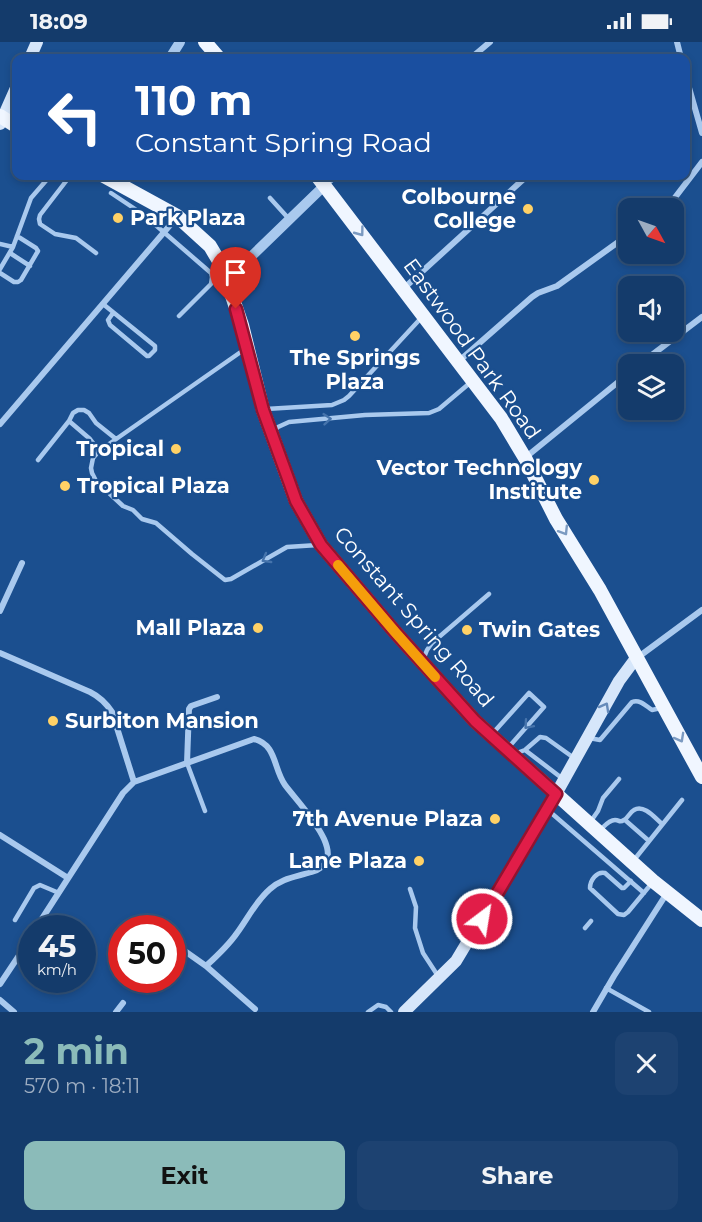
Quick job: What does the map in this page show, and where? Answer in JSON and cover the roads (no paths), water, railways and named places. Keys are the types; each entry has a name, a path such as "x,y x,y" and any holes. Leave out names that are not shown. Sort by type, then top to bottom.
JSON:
{"main road":[{"path":"1,119 12,96"},
{"name":"Constant Spring Road","path":"111,180 177,216 210,246 229,278 231,293 263,410 296,501 321,545 475,721 515,751 556,794 653,881 702,920"},
{"name":"Eastwood Park Road","path":"321,180 501,418 525,458 556,519 600,590 702,776"},
{"path":"404,1012 456,961 556,794 619,681 636,658"}],"street":[{"path":"476,54 490,42"},
{"path":"690,91 702,133"},
{"path":"690,178 702,162"},
{"path":"229,278 289,219 321,180"},
{"path":"403,289 523,180"},
{"path":"675,198 688,180"},
{"path":"0,424 177,216"},
{"path":"459,362 532,297 557,286 618,242"},
{"path":"653,354 702,317"},
{"path":"525,458 618,382"},
{"path":"0,611 22,563"},
{"path":"636,658 702,610"},
{"path":"0,653 90,692 106,703 112,712 134,782"},
{"path":"187,763 189,709 191,706 218,697"},
{"path":"45,915 123,793 134,782 254,739 260,740 270,750 278,773 285,784 326,841 328,857 320,869 284,879 261,897 231,942 206,966"},
{"path":"0,835 68,879"},
{"path":"593,1012 668,893"},
{"path":"186,952 206,966 255,1009"},
{"path":"0,982 18,956"},
{"path":"0,1000 14,1012"},
{"path":"116,1012 123,1003"}],"lane":[{"path":"17,236 38,251 18,282 14,282 0,271 17,236 26,207 47,180"},
{"path":"67,180 39,219 40,224 55,234 76,238 96,253"},
{"path":"111,193 144,215 211,273 211,284 179,316"},
{"path":"270,198 289,219"},
{"path":"144,215 152,202"},
{"path":"0,244 30,266"},
{"path":"103,304 155,345 155,350 149,356 110,325 108,320 114,313"},
{"path":"263,410 332,405 344,400 424,315"},
{"path":"247,347 99,451 93,458 92,473 96,481 123,506 133,510 142,519 156,523 226,580 287,546 321,545"},
{"path":"272,432 289,422 429,413 439,409 473,381"},
{"path":"38,460 75,411 87,411 96,423 116,439"},
{"path":"69,421 90,439 99,451"},
{"path":"422,663 432,643 489,594"},
{"path":"491,735 529,693 544,707 515,751"},
{"path":"587,737 600,740 636,700 652,710 664,707"},
{"path":"515,751 540,737 546,738 575,759"},
{"path":"515,751 563,779"},
{"path":"187,763 205,811"},
{"path":"594,828 603,798 620,780"},
{"path":"632,862 682,800"},
{"path":"594,828 614,820 625,820 635,809 641,808 662,824"},
{"path":"547,809 644,892"},
{"path":"625,820 649,841"},
{"path":"631,881 625,888 622,888 602,872 597,874 590,886 618,914 624,915 653,881"},
{"path":"15,920 34,888 40,885 59,893"},
{"path":"410,889 416,906 415,928 423,953 439,979"},
{"path":"585,927 591,921"},
{"path":"606,988 649,1012"},
{"path":"368,1012 378,1005 386,1007 391,1012"}],"place":[{"name":"Colbourne College","path":"528,209"},
{"name":"Park Plaza","path":"118,218"},
{"name":"The Springs Plaza","path":"355,336"},
{"name":"Tropical","path":"176,449"},
{"name":"Vector Technology Institute","path":"594,480"},
{"name":"Tropical Plaza","path":"65,486"},
{"name":"Mall Plaza","path":"258,628"},
{"name":"Twin Gates","path":"467,630"},
{"name":"Surbiton Mansion","path":"53,721"},
{"name":"7th Avenue Plaza","path":"495,819"},
{"name":"Lane Plaza","path":"419,861"}]}
